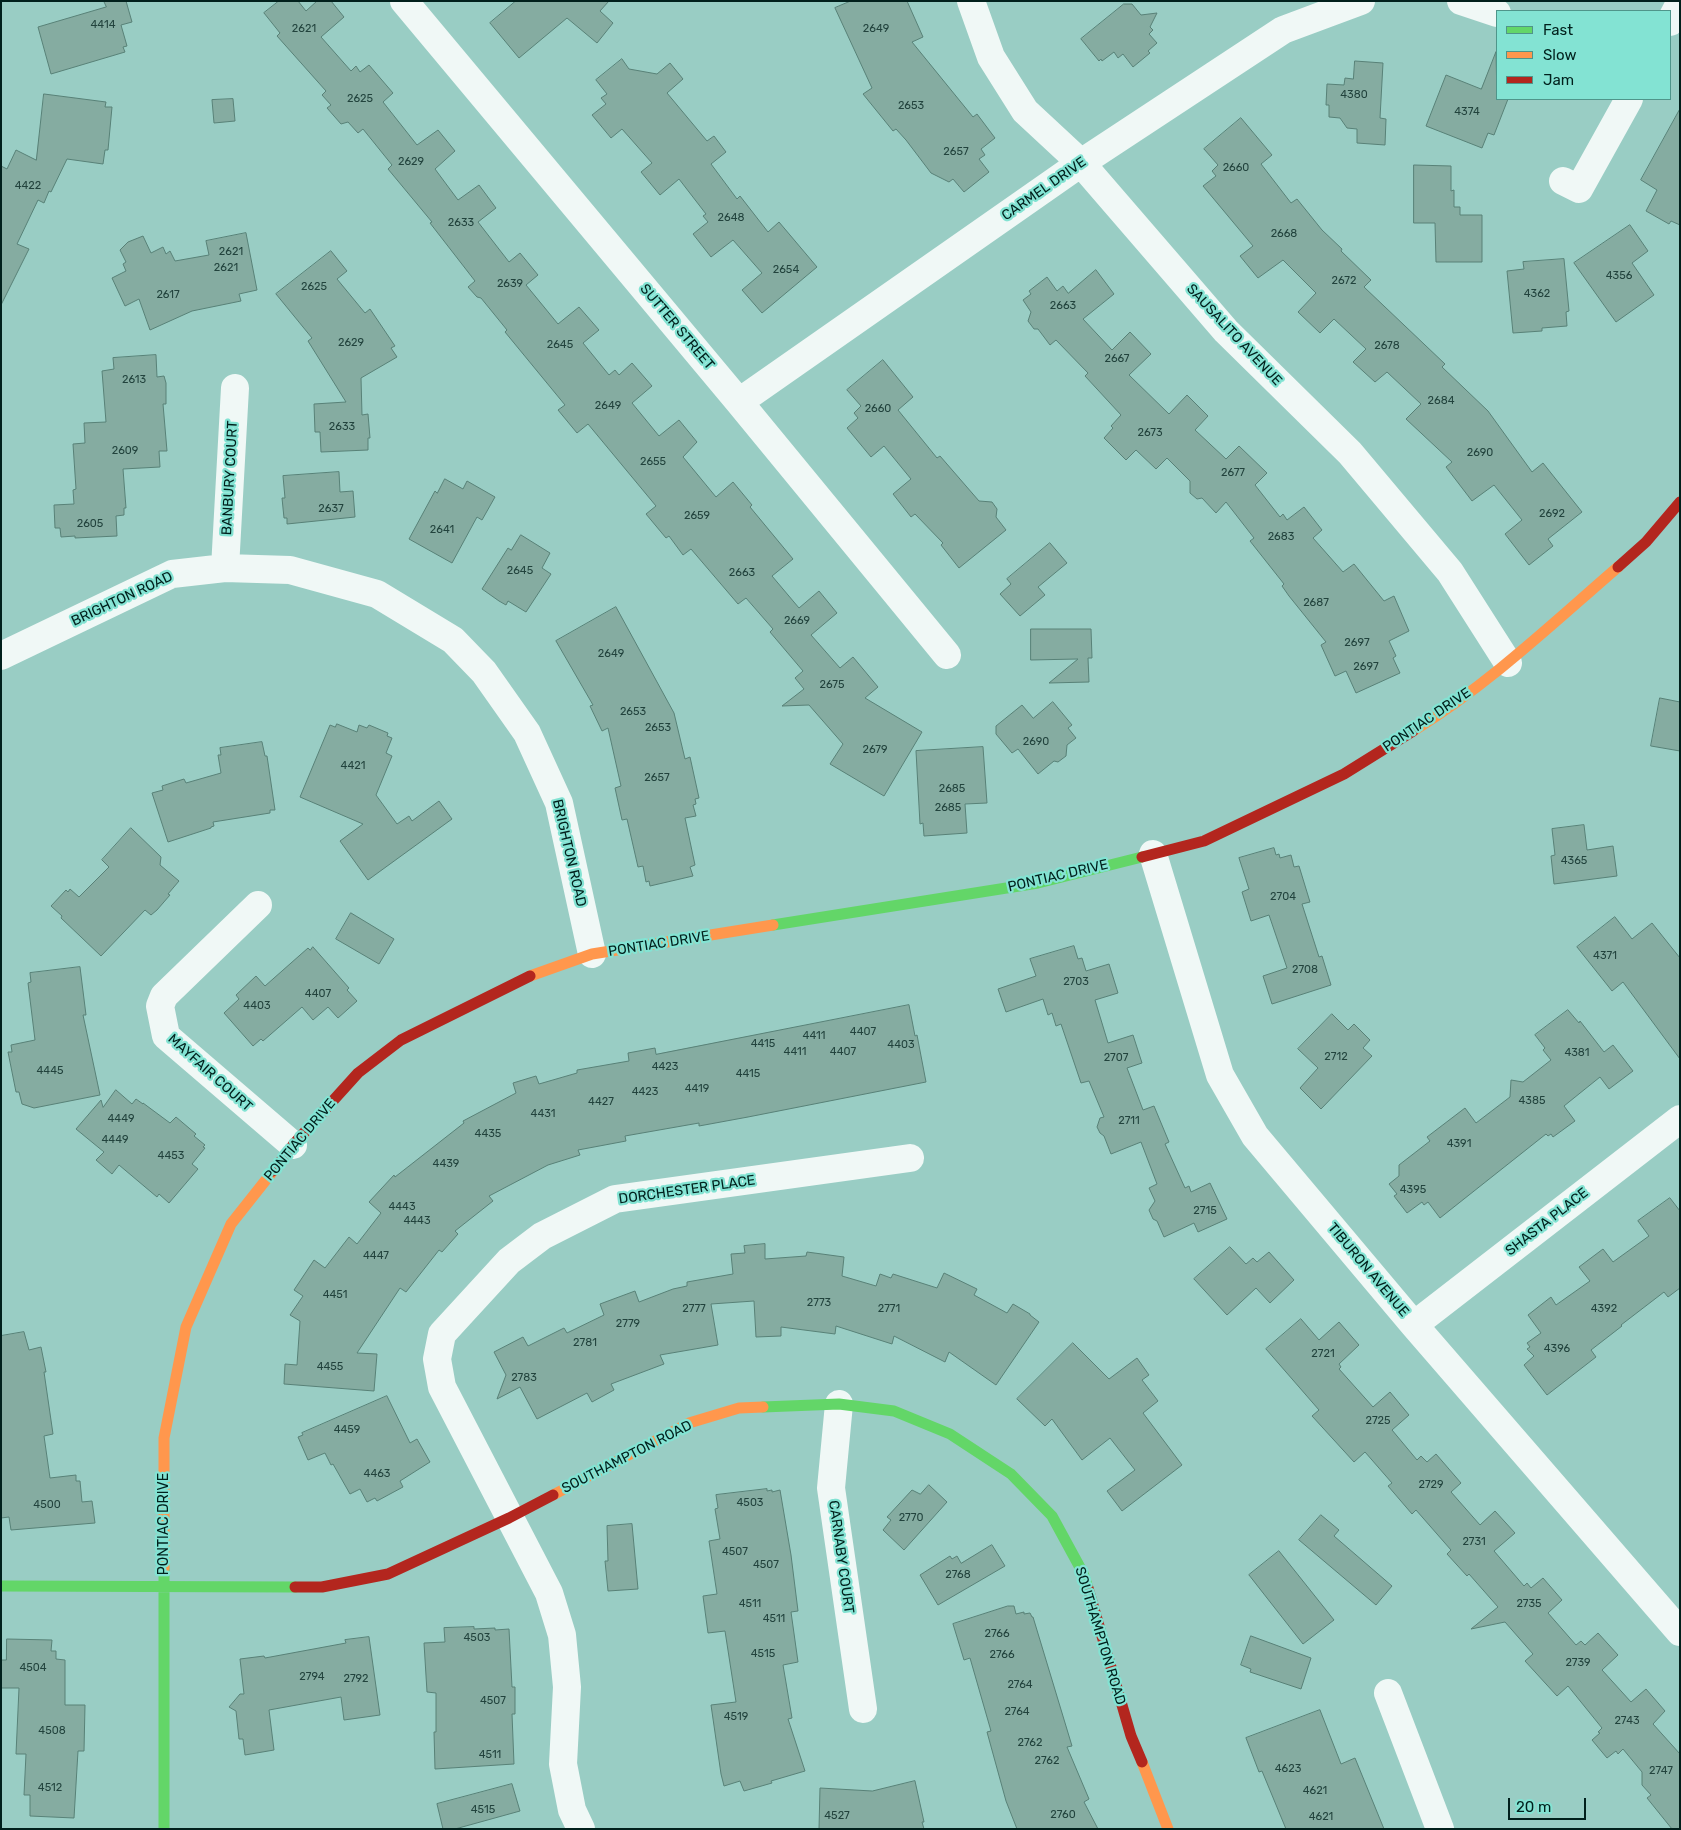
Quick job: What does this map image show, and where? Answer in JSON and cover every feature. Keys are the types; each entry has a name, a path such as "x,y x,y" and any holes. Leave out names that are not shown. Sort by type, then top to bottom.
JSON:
{"main road":[{"name":"PONTIAC DRIVE","path":"164,1829 164,1438 186,1327 231,1224 293,1145 358,1073 401,1040 534,974 592,954 1038,883 1204,841 1344,774 1431,720 1508,663 1646,542 1680,502"},
{"name":"SOUTHAMPTON ROAD","path":"1,1586 322,1587 388,1574 509,1518 688,1423 739,1408 839,1404 894,1411 950,1434 1011,1474 1052,1516 1083,1573 1131,1736 1168,1829"}],"street":[{"name":"SUTTER STREET","path":"404,1 739,402 947,655"},
{"name":"SAUSALITO AVENUE","path":"971,1 991,57 1025,112 1080,163 1226,331 1350,452 1450,572 1508,663"},
{"name":"CARMEL DRIVE","path":"739,402 1080,163 1283,30 1362,1"},
{"path":"1461,1 1496,13"},
{"path":"1671,20 1680,3"},
{"path":"1563,181 1579,189 1628,100"},
{"name":"BANBURY COURT","path":"225,568 235,388"},
{"name":"BRIGHTON ROAD","path":"1,656 172,574 225,568 290,570 377,594 453,640 484,672 527,733 559,803 592,954"},
{"name":"TIBURON AVENUE","path":"1154,854 1220,1076 1255,1136 1414,1325 1680,1632"},
{"name":"MAYFAIR COURT","path":"258,905 164,996 160,1006 166,1036 293,1145"},
{"name":"SHASTA PLACE","path":"1414,1325 1680,1120"},
{"name":"DORCHESTER PLACE","path":"581,1829 572,1810 563,1764 568,1687 562,1635 549,1593 442,1387 437,1359 442,1334 509,1261 542,1236 615,1199 910,1158"},
{"name":"CARNABY COURT","path":"839,1404 831,1488 863,1709"},
{"path":"1388,1693 1440,1829"}],"building":[{"path":"104,1 126,1 132,22 121,25 127,46 123,47 125,52 51,74 38,27 106,7"},
{"path":"279,1 298,1 306,11 317,1 331,1 344,17 321,37 351,71 356,66 360,72 369,65 393,93 383,102 417,145 438,130 455,151 435,169 458,200 479,185 496,208 478,222 509,262 520,253 538,275 526,285 558,324 579,307 599,330 583,343 609,375 615,370 619,375 632,363 652,386 632,403 659,436 679,420 697,442 683,457 716,497 733,482 752,505 750,507 793,559 772,576 799,608 819,591 837,613 811,635 840,668 853,657 878,687 865,698 922,732 884,796 830,764 843,744 809,705 782,706 804,689 795,678 803,671 770,632 773,629 746,598 738,604 691,549 683,555 669,536 666,538 646,514 656,506 588,424 577,433 558,410 565,405 505,332 507,330 481,298 477,297 468,287 475,281 430,223 432,222 388,169 392,165 363,129 358,133 348,122 341,124 327,108 331,105 322,95 326,91 277,36 280,33 264,13"},
{"path":"516,1 609,1 600,11 613,23 597,43 567,18 519,58 490,23"},
{"path":"851,1 907,1 923,37 912,42 973,117 977,114 995,138 981,149 985,155 979,159 989,172 964,192 953,179 949,182 931,173 906,140 896,129 893,131 863,94 872,88 835,8"},
{"path":"1124,4 1132,4 1141,15 1157,13 1150,27 1153,30 1149,34 1157,43 1148,51 1150,53 1133,67 1123,54 1118,58 1114,52 1102,61 1101,59 1099,61 1081,39"},
{"path":"1496,52 1496,100 1508,100 1494,135 1488,133 1482,148 1426,126 1446,75 1481,89"},
{"path":"622,59 629,69 657,74 670,63 683,79 667,93 707,141 714,136 726,152 711,164 737,199 740,196 768,232 779,222 817,267 762,313 742,290 762,273 733,240 711,257 693,234 708,222 703,216 706,214 679,179 660,195 641,172 652,163 622,129 611,138 592,115 606,104 601,98 607,94 596,80"},
{"path":"1355,61 1383,63 1380,118 1386,119 1385,145 1357,143 1357,129 1347,128 1340,118 1329,117 1329,105 1326,105 1327,84 1344,85 1345,78 1353,79"},
{"path":"44,94 106,102 105,107 112,107 108,150 105,150 103,164 67,159 44,203 38,200 17,244 29,249 1,305 1,166 7,169 16,150 36,160"},
{"path":"233,99 235,121 214,123 212,100"},
{"path":"1680,109 1680,225 1671,221 1669,224 1646,211 1657,190 1641,180"},
{"path":"1241,118 1272,155 1261,164 1291,203 1297,199 1322,230 1342,249 1341,251 1371,280 1364,287 1445,364 1442,367 1488,411 1532,472 1543,463 1582,512 1548,539 1553,546 1529,565 1505,534 1522,520 1494,485 1472,501 1446,467 1452,462 1406,419 1421,404 1387,372 1375,382 1353,362 1366,349 1334,319 1320,333 1298,312 1316,293 1283,260 1258,278 1240,256 1253,246 1203,186 1216,176 1212,171 1218,165 1204,149"},
{"path":"1414,165 1451,166 1451,191 1454,190 1454,207 1460,207 1460,215 1482,215 1482,262 1436,262 1435,223 1414,223"},
{"path":"1630,225 1648,251 1632,263 1654,295 1616,322 1574,263"},
{"path":"246,233 257,290 239,294 241,301 192,311 150,330 139,299 125,306 112,278 126,271 123,264 126,262 120,250 128,242 143,236 151,253 163,247 166,254 170,251 175,261 209,255 206,241"},
{"path":"331,251 347,271 337,279 365,313 370,309 395,346 391,348 397,357 361,378 362,415 368,414 370,438 368,438 368,450 321,452 320,432 315,432 314,404 346,402 308,341 312,338 276,294"},
{"path":"1564,259 1569,311 1566,312 1567,326 1542,328 1542,331 1513,333 1507,271 1524,269 1523,262"},
{"path":"1096,270 1114,294 1083,319 1112,350 1130,332 1151,354 1129,375 1169,414 1187,395 1208,416 1195,430 1226,459 1239,446 1267,473 1255,485 1280,517 1283,514 1287,520 1304,507 1322,530 1313,538 1343,572 1354,564 1384,601 1394,596 1409,631 1389,641 1396,656 1393,658 1400,673 1356,693 1346,671 1335,676 1321,645 1326,642 1289,596 1282,586 1284,584 1250,541 1254,538 1226,502 1216,513 1202,498 1197,499 1190,493 1190,481 1167,458 1156,469 1136,450 1126,460 1104,438 1113,428 1111,426 1121,415 1085,376 1088,373 1056,340 1050,345 1038,329 1034,329 1028,321 1031,312 1023,300 1031,294 1029,291 1047,277 1057,291 1063,286 1068,293"},
{"path":"156,355 157,377 164,376 166,383 166,404 163,404 167,451 159,451 160,467 123,469 126,508 124,508 124,515 116,516 117,536 61,537 60,528 55,528 54,505 74,504 73,490 76,489 73,444 85,443 84,423 106,422 102,371 114,369 113,358"},
{"path":"883,360 913,397 898,410 937,458 940,456 979,501 992,502 997,509 996,517 1006,530 959,568 941,545 943,543 915,514 911,517 893,494 911,479 884,446 871,457 847,428 858,418 854,413 861,406 847,390"},
{"path":"339,472 340,492 353,491 355,517 287,524 287,518 284,518 282,498 285,498 283,476"},
{"path":"445,479 463,489 467,481 495,497 482,520 477,517 452,563 409,539 435,491 437,493"},
{"path":"521,535 550,553 542,568 551,574 526,612 508,601 506,605 482,589 508,548 511,550"},
{"path":"1050,543 1067,563 1038,587 1045,595 1020,616 1000,594 1011,584 1007,579"},
{"path":"616,607 674,713 685,759 690,757 699,798 695,799 696,804 693,805 696,816 685,818 695,865 690,867 693,876 650,886 649,881 646,882 643,866 638,867 627,819 622,820 615,788 621,786 608,728 602,731 590,706 593,705 556,641"},
{"path":"1031,629 1091,629 1092,658 1088,658 1089,682 1049,683 1078,659 1031,660"},
{"path":"1660,698 1680,702 1680,751 1651,746"},
{"path":"1053,702 1072,725 1068,728 1076,738 1067,745 1066,756 1058,762 1054,761 1038,774 1018,749 1012,753 996,734 996,726 1022,705 1033,718"},
{"path":"337,724 357,732 359,725 367,728 369,725 388,733 387,736 392,738 386,753 392,756 376,795 397,824 409,816 412,821 439,801 452,819 368,880 340,841 363,824 300,797 330,725 335,727"},
{"path":"262,742 265,756 267,756 275,810 270,810 270,813 213,822 214,826 211,828 168,842 152,793 163,790 162,786 184,779 186,783 221,773 218,755 221,755 220,748"},
{"path":"983,747 987,803 965,804 967,833 924,836 923,823 920,824 916,751"},
{"path":"1584,825 1587,850 1613,846 1617,876 1554,884 1551,856 1555,855 1552,829"},
{"path":"131,828 161,857 160,865 179,881 157,910 151,915 145,910 101,956 51,906 66,890 68,892 70,889 79,897 109,867 102,860"},
{"path":"1274,848 1276,855 1279,854 1280,858 1291,855 1294,867 1299,866 1310,902 1302,904 1319,957 1322,956 1331,985 1272,1004 1263,976 1287,968 1269,915 1251,921 1242,892 1249,889 1239,858"},
{"path":"351,913 394,939 379,964 336,939"},
{"path":"1615,917 1632,939 1652,923 1680,958 1680,1059 1623,982 1612,991 1577,947"},
{"path":"1074,946 1078,959 1082,958 1086,971 1109,964 1118,993 1095,1000 1108,1043 1133,1035 1142,1063 1127,1068 1143,1110 1154,1106 1169,1142 1165,1144 1185,1188 1189,1186 1191,1192 1210,1183 1227,1219 1198,1232 1194,1223 1164,1237 1157,1221 1153,1219 1149,1210 1155,1201 1149,1188 1157,1184 1141,1142 1111,1154 1104,1136 1097,1127 1100,1118 1104,1117 1089,1081 1081,1083 1061,1024 1056,1026 1052,1013 1048,1015 1043,999 1006,1012 998,989 1036,976 1030,959"},
{"path":"313,947 349,988 347,990 357,1001 338,1018 328,1007 313,1020 302,1007 263,1041 261,1039 253,1046 224,1013 239,999 236,995 256,976 265,986 308,948 310,950"},
{"path":"80,967 86,1015 83,1015 100,1095 34,1108 22,1104 19,1092 16,1092 8,1052 12,1052 11,1045 35,1040 28,983 31,982 30,973"},
{"path":"909,1005 926,1082 699,1126 699,1123 625,1136 626,1141 578,1150 580,1155 548,1165 489,1196 493,1201 455,1231 458,1234 442,1252 439,1250 406,1292 400,1288 357,1353 377,1354 374,1391 284,1384 285,1364 297,1365 300,1321 290,1315 303,1296 294,1290 314,1260 325,1268 349,1237 357,1244 381,1213 369,1202 394,1175 395,1177 464,1123 463,1121 516,1093 513,1083 536,1076 539,1084 577,1073 577,1070 629,1061 628,1053 655,1048 656,1054"},
{"path":"1568,1010 1579,1023 1580,1021 1604,1052 1613,1045 1633,1071 1609,1089 1600,1077 1564,1106 1575,1121 1553,1137 1551,1134 1548,1136 1546,1134 1440,1218 1428,1202 1424,1205 1422,1202 1407,1213 1394,1196 1397,1194 1389,1184 1399,1176 1399,1165 1430,1141 1427,1137 1465,1108 1476,1123 1510,1097 1511,1080 1523,1082 1551,1060 1535,1035"},
{"path":"1332,1014 1348,1030 1354,1024 1370,1040 1363,1048 1372,1056 1321,1109 1300,1088 1318,1068 1298,1049"},
{"path":"116,1090 132,1104 136,1099 170,1123 176,1117 196,1134 194,1136 205,1145 203,1147 205,1148 192,1164 198,1169 169,1203 159,1194 157,1197 119,1165 112,1174 96,1160 104,1152 76,1129 101,1100 103,1107"},
{"path":"1670,1198 1680,1211 1680,1288 1668,1297 1664,1292 1621,1325 1591,1350 1596,1357 1547,1395 1524,1365 1534,1356 1527,1349 1530,1347 1527,1343 1541,1333 1528,1315 1551,1297 1556,1305 1590,1281 1579,1267 1603,1249 1613,1262 1649,1236 1638,1221"},
{"path":"765,1244 765,1259 806,1256 807,1252 844,1257 842,1276 876,1286 880,1274 891,1278 893,1274 937,1288 944,1273 977,1289 974,1295 1007,1313 1013,1304 1039,1322 996,1385 949,1352 945,1362 894,1336 892,1344 836,1326 835,1334 781,1327 781,1336 756,1337 754,1301 711,1304 718,1345 660,1355 664,1364 611,1384 614,1390 592,1402 587,1393 537,1419 520,1387 497,1399 506,1375 494,1352 523,1337 528,1346 564,1328 567,1333 604,1315 600,1304 635,1291 639,1302 673,1289 687,1286 687,1282 733,1274 731,1254 745,1253 744,1246"},
{"path":"1230,1247 1246,1264 1253,1258 1257,1262 1269,1252 1294,1280 1270,1303 1256,1288 1227,1315 1194,1279"},
{"path":"1301,1319 1319,1340 1339,1322 1359,1345 1339,1364 1341,1367 1339,1369 1373,1407 1390,1392 1409,1415 1392,1430 1417,1460 1421,1456 1427,1462 1436,1454 1461,1483 1451,1492 1480,1525 1495,1511 1515,1533 1494,1551 1524,1586 1527,1583 1531,1588 1543,1578 1562,1600 1548,1613 1576,1645 1581,1641 1585,1645 1598,1633 1618,1655 1602,1670 1631,1702 1646,1689 1665,1711 1653,1724 1680,1754 1680,1829 1672,1829 1647,1798 1651,1795 1642,1785 1642,1772 1623,1749 1618,1754 1616,1751 1607,1758 1592,1740 1600,1733 1598,1732 1602,1728 1568,1686 1557,1696 1525,1661 1533,1654 1505,1622 1471,1629 1498,1607 1469,1574 1467,1576 1447,1554 1451,1550 1416,1510 1412,1514 1388,1486 1392,1483 1365,1452 1354,1462 1312,1416 1319,1410 1266,1349"},
{"path":"24,1332 29,1350 41,1347 46,1372 44,1372 53,1434 44,1436 50,1478 76,1475 76,1481 80,1481 82,1502 92,1501 95,1523 11,1530 9,1517 1,1518 1,1336"},
{"path":"1073,1343 1109,1379 1137,1358 1149,1375 1142,1380 1158,1401 1143,1413 1182,1465 1122,1511 1107,1491 1135,1470 1110,1438 1082,1460 1052,1419 1045,1426 1017,1399"},
{"path":"387,1396 410,1443 417,1439 430,1462 400,1481 403,1487 377,1501 375,1498 367,1502 360,1489 350,1494 325,1453 308,1460 298,1437 303,1435 302,1433"},
{"path":"929,1485 947,1502 904,1550 883,1530 891,1520 887,1517 912,1490 920,1494"},
{"path":"767,1489 767,1491 772,1490 772,1492 780,1490 791,1555 798,1611 791,1612 798,1662 783,1665 792,1718 788,1719 805,1771 744,1791 740,1781 724,1786 721,1774 711,1705 736,1702 725,1631 708,1633 703,1596 717,1594 709,1541 720,1539 715,1509 718,1508 716,1495"},
{"path":"1321,1515 1339,1530 1334,1536 1392,1586 1376,1605 1299,1540"},
{"path":"632,1524 638,1589 608,1591 605,1561 608,1561 607,1526"},
{"path":"992,1545 1005,1566 938,1605 920,1575 950,1556 952,1559 957,1556 961,1563"},
{"path":"1279,1551 1334,1620 1303,1644 1249,1575"},
{"path":"1008,1606 1014,1606 1016,1614 1030,1613 1033,1617 1072,1746 1067,1747 1089,1799 1084,1802 1098,1829 1017,1829 1006,1801 987,1732 991,1731 970,1658 964,1660 953,1624"},
{"path":"474,1627 474,1629 509,1629 512,1687 515,1687 515,1714 512,1714 514,1764 435,1769 436,1693 427,1692 424,1643 445,1642 444,1628"},
{"path":"1251,1636 1311,1658 1301,1689 1250,1672 1251,1669 1241,1665"},
{"path":"369,1637 380,1715 344,1720 341,1697 269,1710 274,1750 245,1755 243,1739 239,1739 236,1711 229,1707 240,1694 244,1694 240,1659 264,1656 265,1658 346,1643 345,1640"},
{"path":"7,1639 52,1640 51,1651 56,1651 56,1659 65,1660 65,1705 85,1705 84,1751 78,1751 74,1818 30,1816 30,1795 24,1795 26,1754 16,1754 19,1688 1,1688 1,1660 6,1660"},
{"path":"1320,1710 1341,1764 1355,1758 1384,1829 1286,1829 1262,1771 1259,1772 1246,1738"},
{"path":"915,1781 924,1829 819,1829 820,1788 872,1791"},
{"path":"512,1784 520,1811 455,1829 443,1829 437,1804"}],"traffic: fast":[{"path":"773,925 1038,883 1142,857"},
{"path":"763,1407 839,1404 894,1411 950,1434 1011,1474 1052,1516 1083,1573 1088,1588"},
{"path":"164,1568 164,1829"},
{"path":"1,1586 295,1587"}],"traffic: slow":[{"path":"1413,731 1441,713 1493,674 1618,567"},
{"path":"530,976 592,954 773,925"},
{"path":"164,1568 164,1438 186,1327 231,1224 273,1171"},
{"path":"553,1495 689,1423 739,1408 763,1407"},
{"path":"1142,1762 1168,1829"}],"traffic: jam":[{"path":"1618,567 1646,542 1680,502"},
{"path":"1142,857 1204,841 1344,774 1413,731"},
{"path":"273,1171 293,1145 358,1073 401,1040 530,976"},
{"path":"295,1587 322,1587 388,1574 509,1518 553,1495"},
{"path":"1088,1588 1131,1736 1142,1762"}]}
